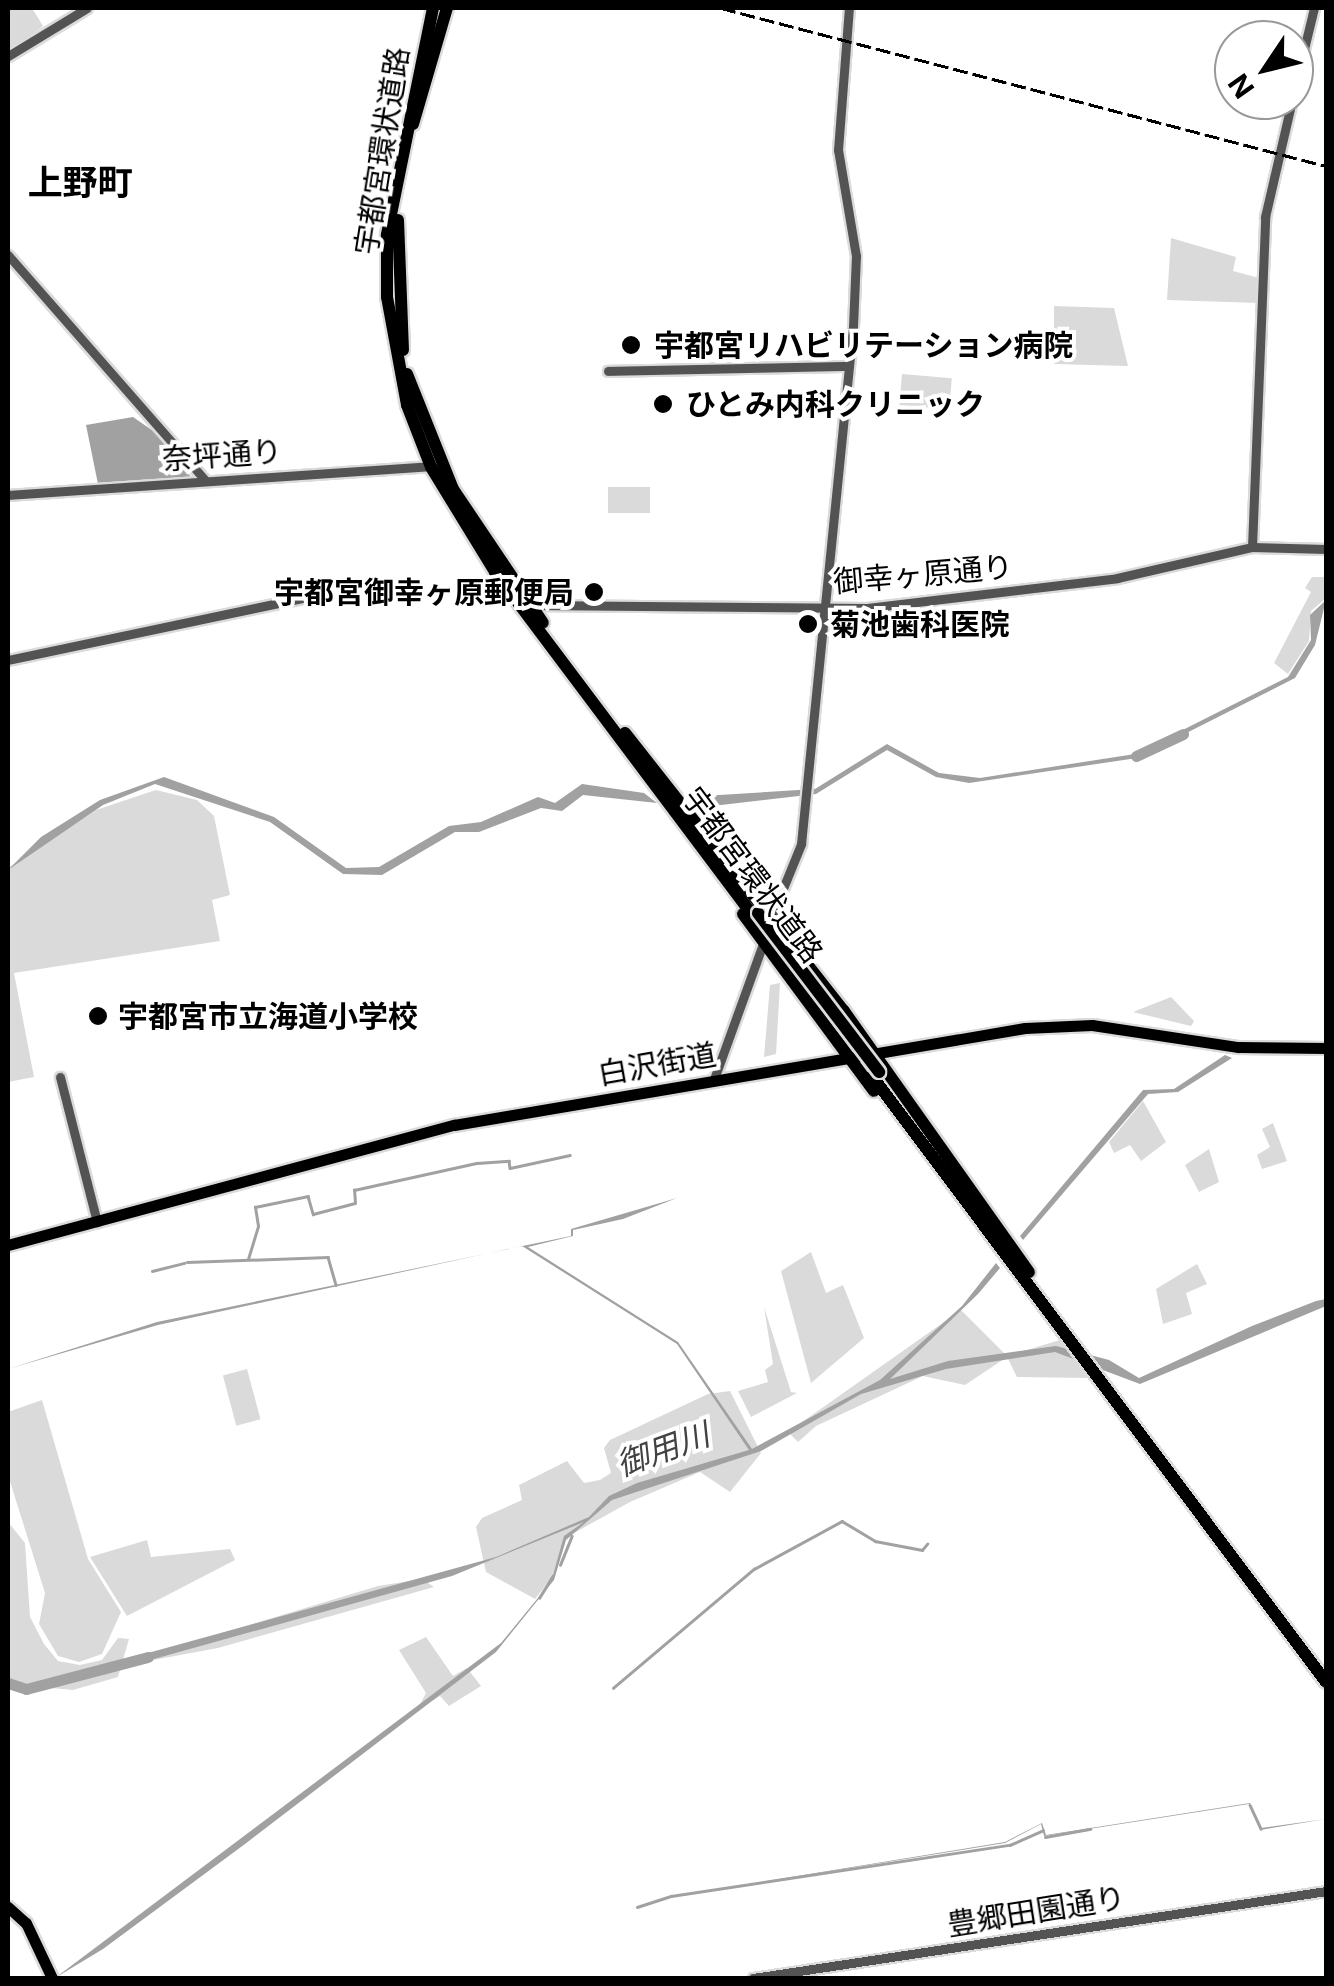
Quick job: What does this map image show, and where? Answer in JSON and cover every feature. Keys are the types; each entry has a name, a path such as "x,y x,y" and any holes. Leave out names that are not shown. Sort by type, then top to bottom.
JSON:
{"highway":[{"name":"宇都宮環状道路","path":"430,8 387,235 387,296 400,383 435,464 524,605 761,916 1054,1318 1078,1343"},
{"name":"宇都宮環状道路","path":"435,464 409,382 396,292 399,202 413,124 444,8"},
{"path":"621,735 848,1057 1054,1318"},
{"path":"761,916 873,1052 1029,1272"},
{"name":"宇都宮環状道路","path":"876,1074 1029,1272 1326,1682"},
{"name":"宇都宮環状道路","path":"1108,1384 1326,1668"}],"main road":[{"name":"白沢街道","path":"8,1245 426,1132 873,1052 1078,1024 1238,1047 1326,1048"},
{"path":"8,1906 26,1923 52,1978"}],"street":[{"path":"8,56 87,8"},
{"path":"714,1079 764,943 761,916 801,844 849,366 856,256 838,150 850,8"},
{"path":"1252,547 1265,217 1287,120"},
{"path":"8,255 206,481"},
{"path":"608,371 849,366"},
{"name":"奈坪通り","path":"8,495 435,464"},
{"name":"御幸ヶ原通り","path":"524,605 825,609 1109,579 1252,547 1326,549"},
{"path":"8,660 313,596"},
{"path":"60,1076 98,1222"},
{"name":"豊郷田園通り","path":"753,1978 1326,1891"}],"shaded area":[{"path":"8,8 32,8 43,26 8,53"},
{"path":"1171,238 1236,257 1233,271 1259,278 1259,303 1167,300"},
{"path":"1054,306 1114,308 1128,366 1054,364"},
{"path":"902,374 952,378 949,409 899,405"},
{"path":"133,417 159,435 192,478 98,484 86,425"},
{"path":"608,487 650,487 650,513 608,513"},
{"path":"1312,577 1326,577 1326,598 1311,611 1309,641 1288,674 1274,663 1311,592 1305,588"},
{"path":"1326,600 1315,645 1295,678 1137,758 969,783 936,777 887,750 816,794 695,808 686,797 815,789 887,744 939,773 980,778 1135,754 1288,677 1311,640 1310,615"},
{"path":"164,777 274,817 346,868 379,867 449,826 481,822 538,797 555,803 582,784 644,793 657,803 583,795 562,811 541,808 479,832 455,832 382,875 343,874 270,822 155,784 103,805 8,870 41,837 100,800"},
{"path":"156,790 197,800 214,816 230,895 212,900 220,941 14,973 34,1077 8,1082 8,868 96,810"},
{"path":"780,983 776,1054 764,1057 770,985"},
{"path":"1171,997 1194,1021 1191,1026 1133,1012"},
{"path":"1225,1055 1232,1058 1178,1092 1148,1094 1023,1240 1020,1236 1143,1090 1174,1089"},
{"path":"1143,1101 1166,1142 1141,1161 1130,1145 1114,1153 1109,1142"},
{"path":"1273,1123 1287,1161 1262,1169 1257,1155 1270,1147 1262,1129"},
{"path":"1209,1149 1219,1182 1199,1192 1185,1165"},
{"path":"677,1198 623,1219 573,1230 573,1236 528,1247 678,1342 752,1449 880,1380 962,1306 996,1263 1000,1268 978,1294 890,1379 948,1361 1056,1346 1109,1360 1139,1378 1316,1301 1326,1299 1326,1306 1140,1384 1055,1352 946,1369 861,1394 761,1451 612,1500 566,1540 554,1580 496,1652 103,1949 55,1978 501,1643 551,1582 564,1536 584,1522 452,1576 136,1664 137,1656 496,1557 589,1517 609,1496 637,1483 749,1450 677,1344 522,1246 571,1236 571,1229"},
{"path":"503,1250 158,1325 8,1369 157,1322"},
{"path":"811,1252 826,1293 843,1285 864,1338 811,1383 781,1271"},
{"path":"1197,1264 1207,1284 1186,1293 1192,1314 1163,1324 1156,1289"},
{"path":"764,1307 791,1392 797,1393 751,1417 738,1391 768,1382 765,1370 773,1364"},
{"path":"961,1310 1007,1356 1060,1340 1090,1378 1017,1377 1007,1357 965,1385 923,1376 816,1426 798,1442 788,1432"},
{"path":"247,1369 260,1419 236,1426 223,1375"},
{"path":"730,1391 761,1453 730,1492 700,1472 630,1502 565,1538 552,1577 535,1599 486,1572 476,1527 482,1518 522,1500 519,1485 567,1461 584,1483 600,1480 611,1473 604,1448 610,1440 708,1394"},
{"path":"42,1400 88,1559 121,1612 102,1654 79,1662 58,1656 39,1624 45,1593 8,1475 8,1412"},
{"path":"8,1522 25,1543 30,1617 44,1644 58,1661 80,1665 102,1660 118,1638 129,1639 118,1677 73,1690 8,1684"},
{"path":"147,1540 151,1557 230,1549 235,1560 127,1616 90,1557"},
{"path":"422,1579 434,1587 218,1648 148,1661 146,1656 378,1586"},
{"path":"426,1637 453,1676 467,1668 481,1686 449,1706 440,1696 417,1710 426,1693 399,1650"},
{"path":"1250,1803 1261,1828 1326,1819 1260,1830 1249,1804 1044,1836 1041,1824 1005,1843 639,1902 1005,1842 1042,1823 1046,1835"}],"waterway":[{"path":"1136,756 1183,734"},
{"path":"248,1259 258,1226 255,1207 308,1196 313,1214 355,1203 354,1190 477,1163 509,1161 510,1168 570,1155"},
{"path":"187,1262 328,1257 336,1285"},
{"path":"152,1271 184,1263"},
{"path":"613,1688 754,1569 842,1521 875,1541 922,1550 927,1544"},
{"path":"560,1565 572,1536"},
{"path":"539,1598 553,1576"},
{"name":"御用川","path":"8,1683 26,1689 148,1657"},
{"path":"1250,1805 1261,1829"},
{"path":"1045,1837 1090,1829"},
{"path":"637,1907 671,1896 1010,1845 1043,1830"}],"railway":[{"path":"721,8 1326,166"}],"place":[{"name":"宇都宮リハビリテーション病院","path":"631,345"},
{"name":"ひとみ内科クリニック","path":"663,404"},
{"name":"宇都宮御幸ヶ原郵便局","path":"594,592"},
{"name":"菊池歯科医院","path":"808,624"},
{"name":"宇都宮市立海道小学校","path":"98,1016"}],"district":[{"name":"上野町","path":"80,182"}]}
